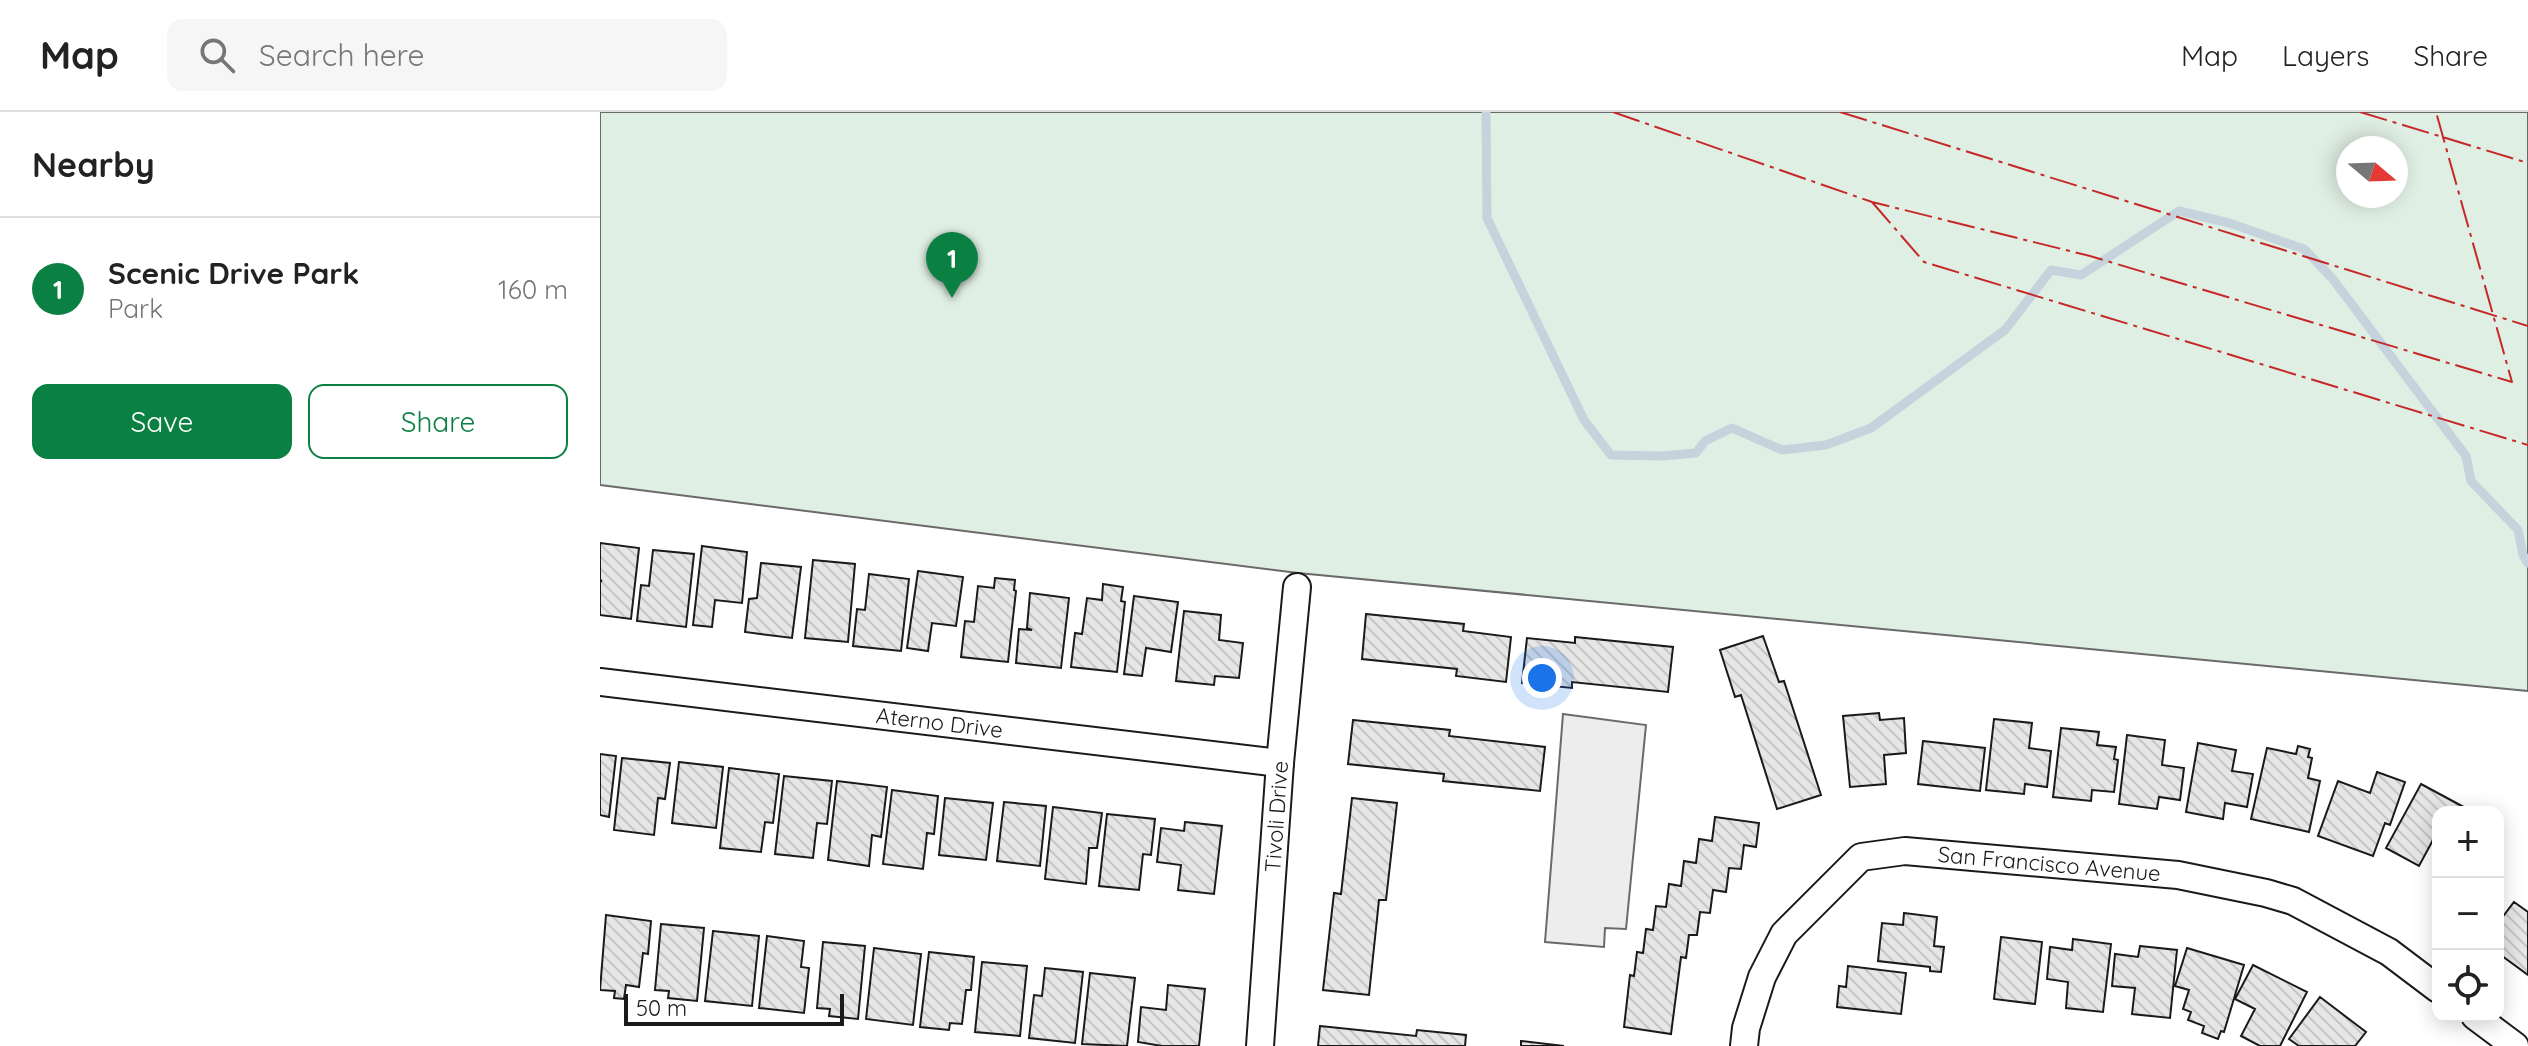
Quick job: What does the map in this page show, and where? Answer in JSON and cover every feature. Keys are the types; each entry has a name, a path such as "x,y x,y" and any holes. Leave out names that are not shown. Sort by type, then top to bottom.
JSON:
{"street":[{"name":"Tivoli Drive","path":"1260,1046 1280,763 1297,587"},
{"name":"Aterno Drive","path":"600,682 1280,763"},
{"name":"San Francisco Avenue","path":"1744,1046 1746,1028 1762,977 1784,934 1861,857 1905,851 2178,875 2266,893 2293,901 2389,952 2432,984"},
{"path":"2483,1022 2515,1046"}],"green space":[{"path":"600,112 2528,112 2528,691 1298,573 600,485"}],"shaded area":[{"path":"1563,714 1646,725 1626,929 1605,928 1604,947 1545,942"}],"building":[{"path":"600,543 639,548 631,619 600,615"},
{"path":"702,546 747,552 742,603 715,600 712,627 693,625"},
{"path":"653,550 694,554 686,627 637,621 641,585 649,586"},
{"path":"813,560 855,564 848,642 805,638"},
{"path":"761,563 801,567 792,638 745,632 749,599 757,598"},
{"path":"918,571 963,577 956,626 932,623 928,651 907,648"},
{"path":"869,574 909,579 901,651 853,646 857,609 865,610"},
{"path":"995,578 1015,580 1008,662 961,657 965,621 974,622 978,586 994,588"},
{"path":"1103,584 1123,587 1121,601 1125,602 1117,672 1071,667 1075,633 1082,634 1087,598 1102,600"},
{"path":"1030,593 1069,598 1061,668 1016,663 1019,629 1032,630 1027,628"},
{"path":"1134,596 1178,602 1171,652 1146,648 1142,676 1124,674"},
{"path":"1184,611 1221,615 1219,640 1243,643 1239,678 1215,676 1214,685 1176,681"},
{"path":"1366,614 1464,624 1463,631 1511,637 1506,682 1456,676 1457,669 1362,659"},
{"path":"1763,636 1779,682 1784,681 1821,795 1777,809 1741,695 1735,697 1720,650"},
{"path":"1575,637 1673,647 1668,692 1572,682 1572,688 1522,683 1527,638 1575,643"},
{"path":"1879,713 1880,720 1904,718 1906,753 1884,755 1886,784 1850,787 1843,716"},
{"path":"1994,719 2032,723 2029,748 2051,751 2047,787 2025,784 2024,794 1986,790"},
{"path":"1353,720 1450,730 1449,736 1545,747 1540,791 1443,781 1444,774 1348,764"},
{"path":"2061,728 2099,732 2097,745 2116,747 2114,759 2118,760 2114,792 2092,790 2091,801 2053,797"},
{"path":"2127,735 2165,740 2162,765 2184,768 2180,800 2159,797 2157,809 2119,804"},
{"path":"1923,741 1985,748 1980,791 1918,784"},
{"path":"2198,743 2236,750 2232,771 2253,774 2247,807 2225,803 2223,819 2186,812"},
{"path":"2298,746 2310,749 2308,757 2312,758 2308,778 2320,781 2309,832 2251,819 2267,748 2296,754"},
{"path":"600,754 616,756 609,817 600,815"},
{"path":"622,758 670,763 665,799 658,798 654,835 614,830"},
{"path":"679,762 723,767 716,828 672,823"},
{"path":"729,768 779,774 773,823 765,822 761,852 720,848"},
{"path":"2377,772 2405,782 2390,825 2385,823 2373,856 2318,836 2338,781 2370,793"},
{"path":"784,776 832,781 827,824 817,823 813,858 775,854"},
{"path":"837,781 887,787 881,837 872,835 869,866 828,860"},
{"path":"2421,784 2462,806 2432,806 2432,842 2419,866 2386,848"},
{"path":"892,790 938,796 934,834 927,833 923,869 883,864"},
{"path":"945,798 993,803 986,860 939,855"},
{"path":"1352,798 1397,803 1386,900 1379,900 1369,995 1323,990 1334,893 1341,894"},
{"path":"1004,802 1046,806 1040,866 997,861"},
{"path":"1053,807 1102,813 1097,848 1089,848 1086,884 1045,879"},
{"path":"1107,814 1155,819 1151,855 1143,854 1139,890 1099,886"},
{"path":"1715,817 1759,823 1756,847 1744,845 1741,869 1729,868 1726,892 1713,890 1710,913 1700,912 1697,935 1689,935 1686,958 1681,957 1671,1034 1624,1027 1630,975 1634,976 1637,952 1643,953 1646,929 1653,930 1656,906 1666,907 1669,884 1681,886 1684,861 1696,863 1699,839 1712,841"},
{"path":"1185,822 1222,826 1214,894 1178,890 1181,865 1157,862 1161,828 1184,831"},
{"path":"2514,902 2528,912 2528,975 2504,957 2504,915"},
{"path":"1904,913 1937,917 1934,946 1944,947 1941,972 1930,971 1930,967 1878,961 1882,923 1903,925"},
{"path":"606,915 651,921 648,954 643,953 639,987 626,985 624,999 614,998 615,991 600,990"},
{"path":"661,924 704,928 697,1001 668,998 669,991 655,990"},
{"path":"713,931 759,936 752,1006 705,1001"},
{"path":"767,936 804,941 801,967 809,968 804,1013 759,1008"},
{"path":"2001,937 2042,942 2035,1004 1994,999"},
{"path":"2073,939 2111,944 2103,1012 2066,1008 2068,982 2047,979 2050,947 2072,950"},
{"path":"823,942 865,946 858,1019 829,1016 830,1009 817,1008"},
{"path":"2140,946 2177,950 2170,1018 2132,1014 2135,988 2112,986 2115,954 2138,957"},
{"path":"874,948 921,954 913,1025 866,1019"},
{"path":"2187,948 2244,965 2224,1032 2221,1031 2218,1039 2202,1033 2204,1026 2188,1020 2191,1012 2183,1009 2189,990 2175,986"},
{"path":"929,952 974,957 971,990 966,990 962,1024 950,1023 949,1030 920,1027"},
{"path":"982,962 1027,966 1020,1036 975,1032"},
{"path":"2253,965 2307,992 2280,1046 2260,1046 2241,1036 2255,1009 2235,999"},
{"path":"1848,966 1906,973 1901,1014 1837,1007 1839,986 1846,987"},
{"path":"1045,968 1083,972 1075,1043 1029,1038 1034,995 1042,996"},
{"path":"1090,973 1135,978 1127,1046 1082,1044"},
{"path":"1168,985 1205,989 1199,1046 1162,1046 1138,1042 1141,1007 1166,1010"},
{"path":"2320,997 2366,1032 2355,1046 2299,1046 2289,1039"},
{"path":"1320,1026 1416,1036 1417,1030 1466,1035 1465,1046 1318,1046"},
{"path":"1521,1041 1564,1046 1521,1046"}],"waterway":[{"path":"1486,112 1487,218 1584,420 1611,455 1696,453 1705,441 1732,428 1782,450 1826,445 1871,428 2005,330 2051,270 2081,275 2179,211 2229,223 2304,249 2332,278 2466,456 2471,481 2518,530 2523,555 2528,563"}],"power":[{"path":"1613,112 1872,202 2090,256 2512,382 2436,112"},
{"path":"1840,112 2528,326"},
{"path":"2360,112 2528,163"},
{"path":"1872,202 1924,262 2528,445"}],"place":[{"name":"Scenic Drive Park","path":"952,298"}]}
